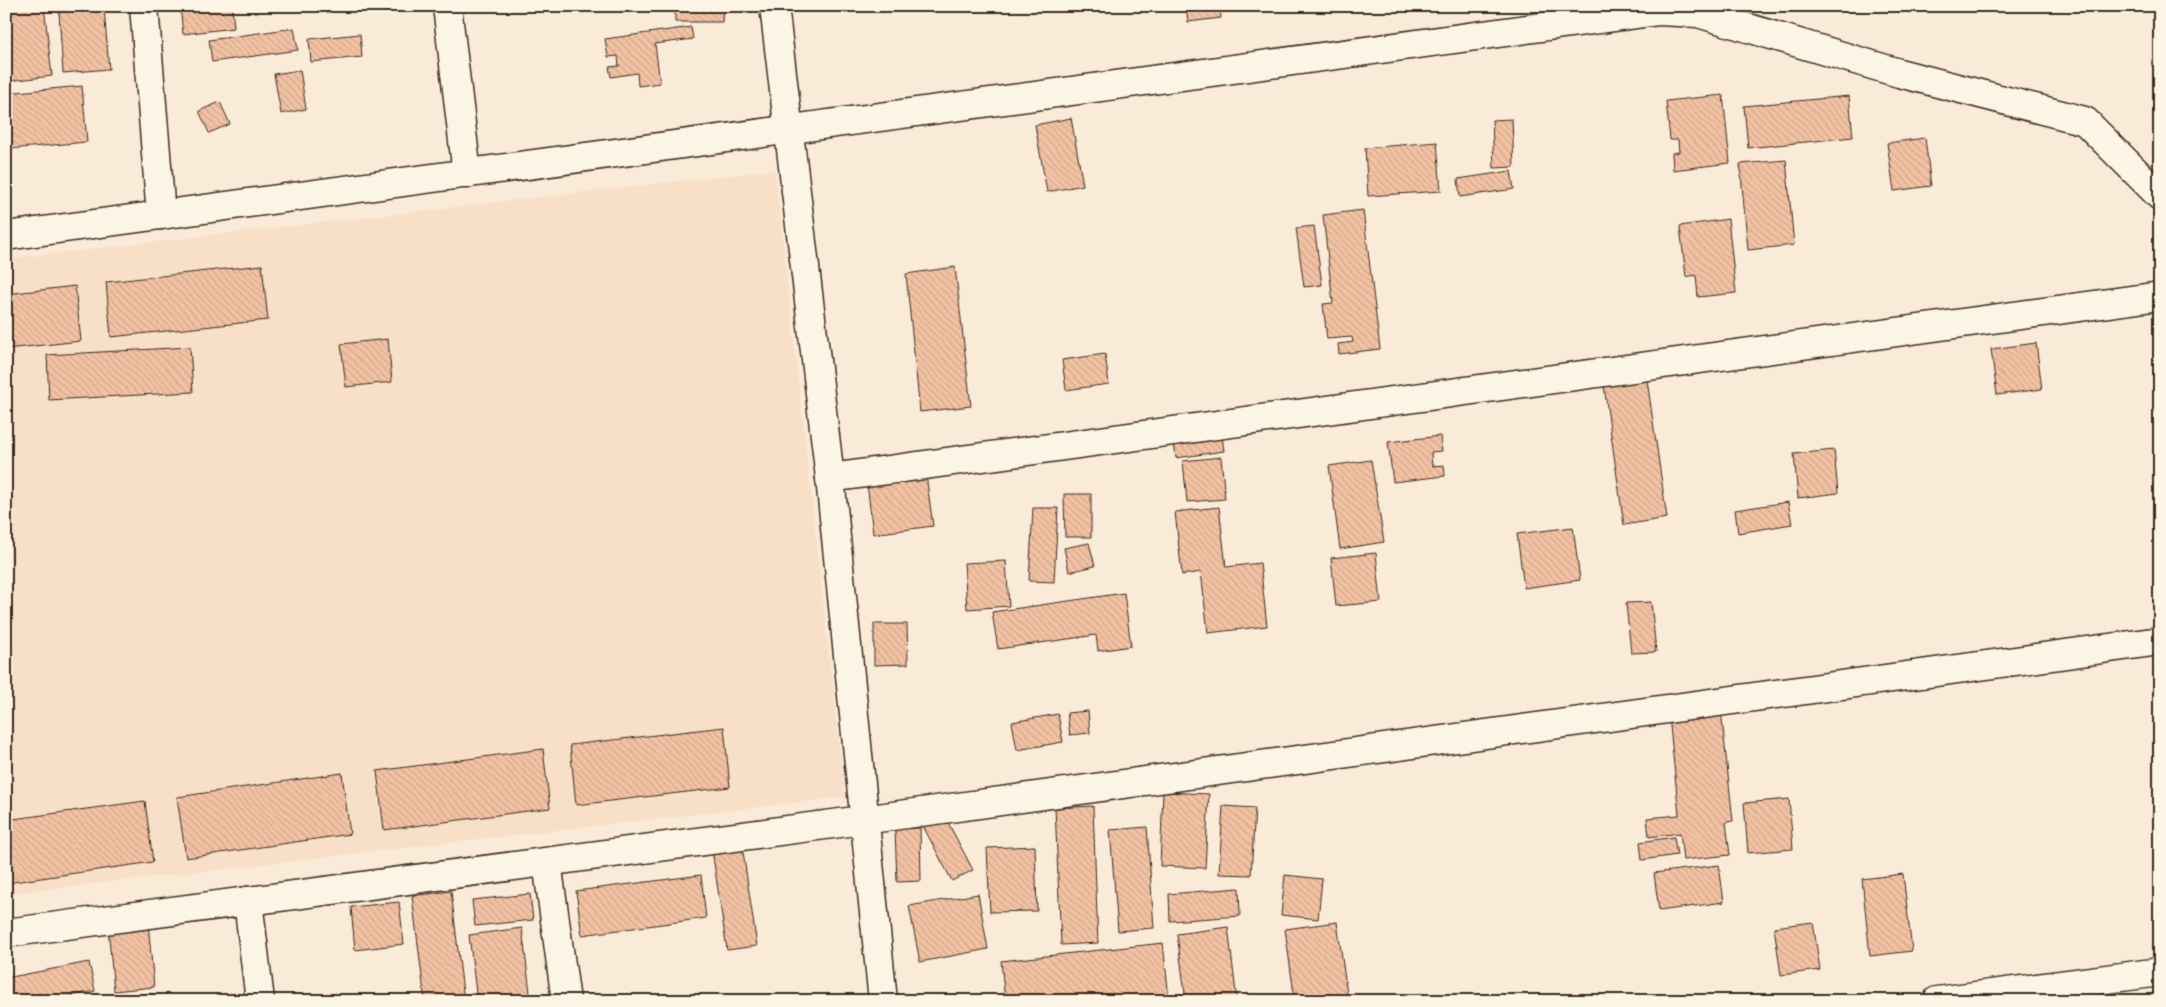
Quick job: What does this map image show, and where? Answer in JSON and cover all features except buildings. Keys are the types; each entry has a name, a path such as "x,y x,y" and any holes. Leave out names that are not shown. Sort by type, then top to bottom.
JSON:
{"street":[{"path":"144,6 161,215"},
{"path":"447,6 467,174"},
{"path":"774,6 830,478 883,1001"},
{"path":"6,236 1660,11 1698,13 1899,74 2085,121 2160,196"},
{"path":"830,478 2160,296"},
{"path":"6,933 864,820 2160,641"},
{"path":"547,862 566,1001"},
{"path":"248,901 260,1001"},
{"path":"1937,1001 2160,972"}],"shaded area":[{"path":"775,170 845,797 6,894 6,259"}]}
